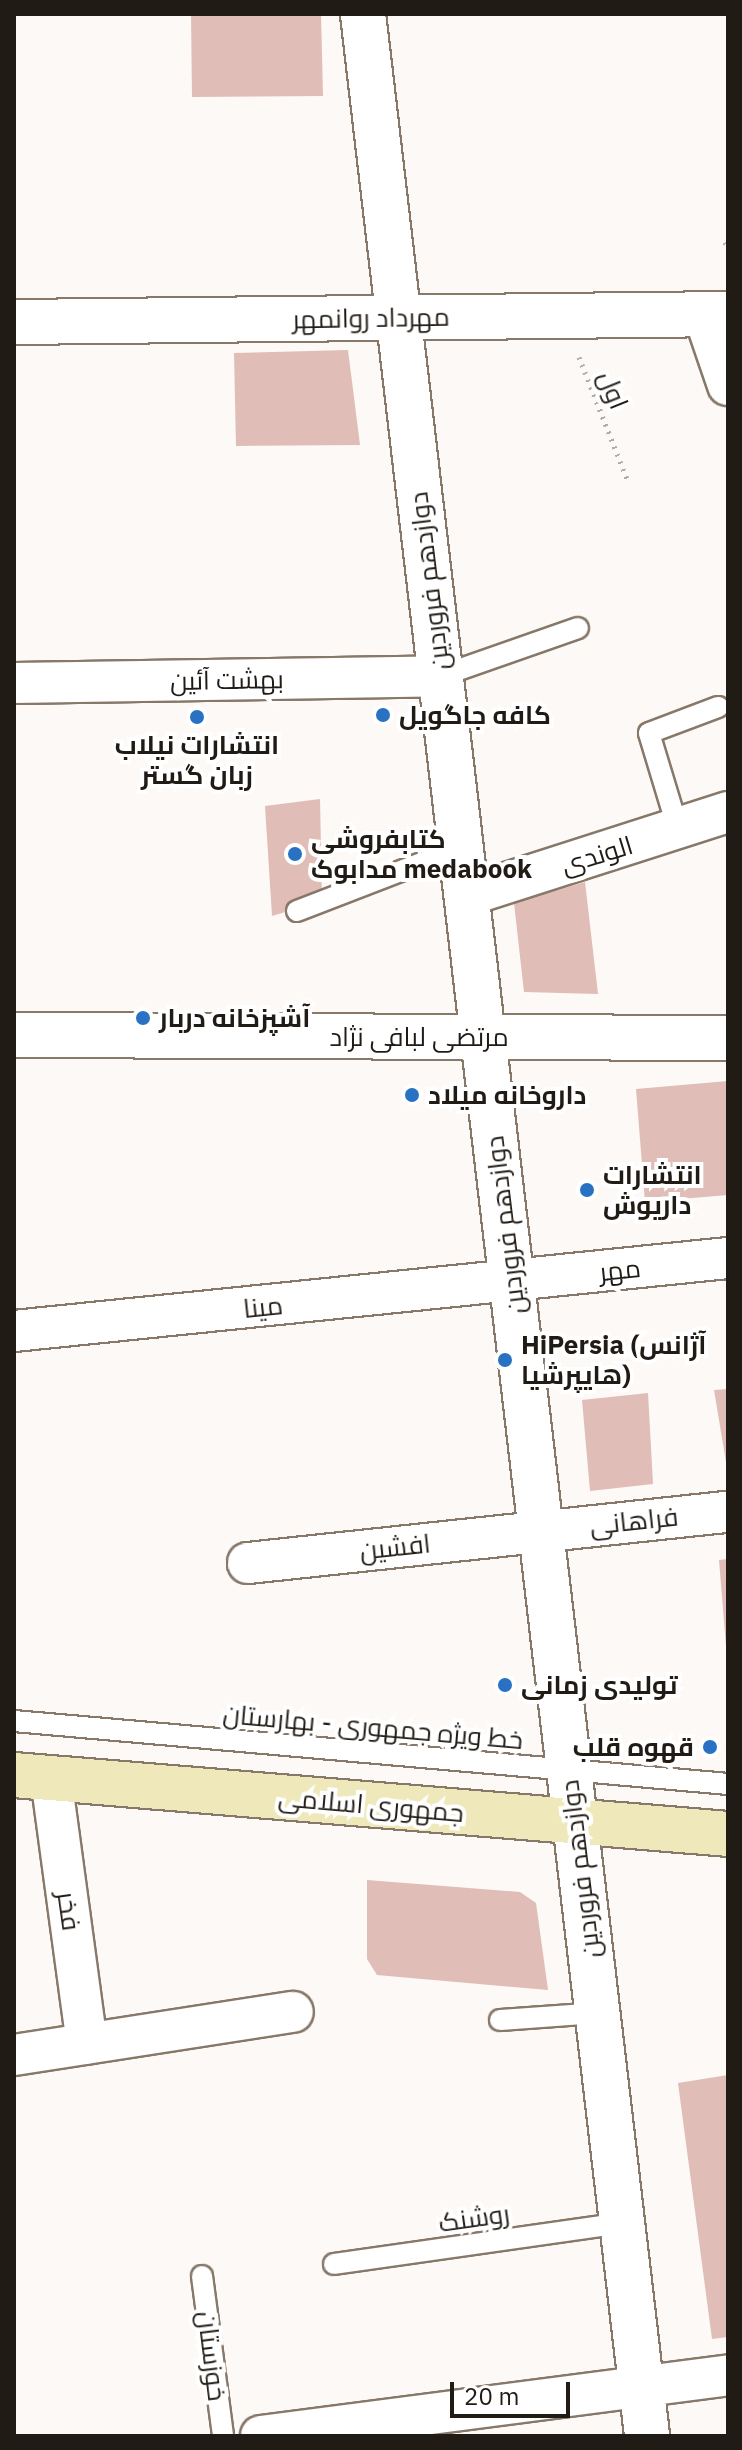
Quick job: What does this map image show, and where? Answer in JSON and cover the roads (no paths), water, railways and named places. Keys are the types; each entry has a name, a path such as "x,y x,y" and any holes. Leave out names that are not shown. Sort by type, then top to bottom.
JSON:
{"main road":[{"name":"دوازدهم فروردین","path":"363,14 647,2436"},
{"name":"مهرداد روانمهر","path":"14,322 716,314"},
{"name":"مرتضی لبافی نژاد","path":"14,1035 728,1038"},
{"name":"جمهوری اسلامی","path":"32,1776 728,1834"}],"street":[{"path":"716,314 728,385"},
{"name":"بهشت آئین","path":"14,683 441,676"},
{"name":"الوندی","path":"466,896 728,812"},
{"name":"مهر","path":"512,1282 728,1258"},
{"name":"مینا","path":"14,1331 512,1282"},
{"name":"فراهانی","path":"541,1530 728,1512"},
{"name":"افشین","path":"248,1563 541,1530"},
{"name":"فخر","path":"32,1776 87,2044"},
{"path":"14,2055 293,2012"},
{"path":"261,2436 728,2375"}],"lane":[{"path":"441,676 578,628"},
{"path":"678,829 649,733 718,707"},
{"path":"297,911 460,848"},
{"name":"خط ویژه جمهوری - بهارستان","path":"14,1721 728,1784"},
{"path":"500,2020 597,2013"},
{"name":"روشنک","path":"334,2264 622,2223"},
{"name":"خوزستان","path":"202,2276 223,2436"}],"place":[{"name":"کافه جاگویل","path":"383,715"},
{"name":"انتشارات نیلاب زبان گستر","path":"197,717"},
{"name":"کتابفروشی مدابوک medabook","path":"295,854"},
{"name":"آشپزخانه دربار","path":"143,1018"},
{"name":"داروخانه میلاد","path":"412,1095"},
{"name":"انتشارات داریوش","path":"587,1190"},
{"name":"HiPersia (آژانس هایپرشیا)","path":"505,1360"},
{"name":"تولیدی زمانی","path":"505,1685"},
{"name":"قهوه قلب","path":"710,1747"}]}
